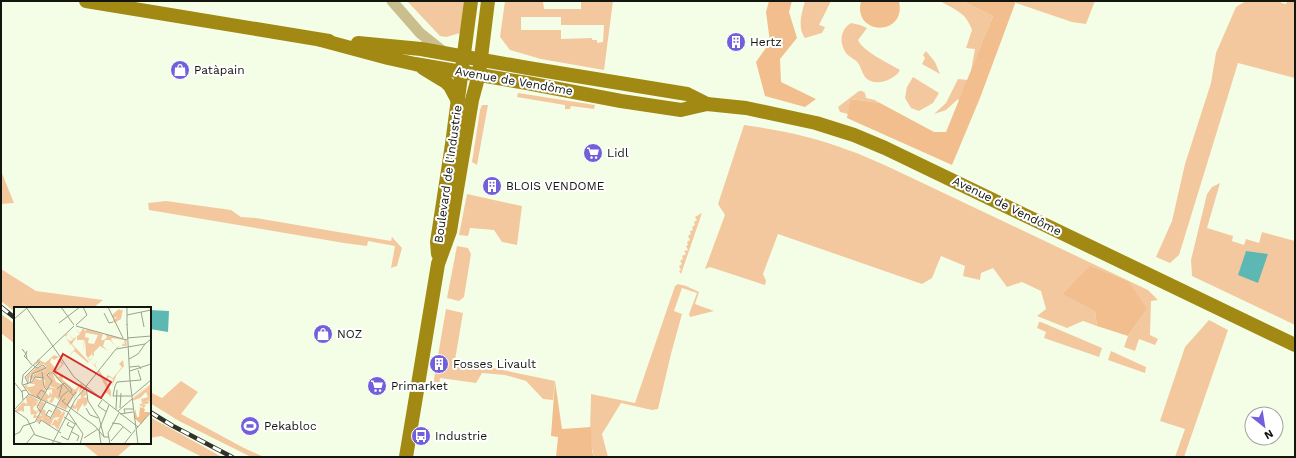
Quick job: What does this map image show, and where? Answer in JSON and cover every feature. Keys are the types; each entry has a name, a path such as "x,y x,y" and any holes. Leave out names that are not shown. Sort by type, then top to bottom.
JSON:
{"main road":[{"name":"Avenue de Vendôme","path":"86,1 321,40 420,49 446,53 687,94 707,104"},
{"name":"Boulevard de l'Industrie","path":"438,264 437,242 471,1"},
{"name":"Boulevard de l'Industrie","path":"438,264 450,230 472,100 479,74 488,1"},
{"name":"Avenue de Vendôme","path":"321,40 415,64 479,74 621,101 680,110 707,104 746,108 816,123 879,145 1295,345"},
{"path":"415,64 446,82 450,86 458,101"},
{"path":"406,457 438,264"}],"street":[{"path":"392,1 420,33 446,53"},
{"path":"420,33 420,49"}],"shaded area":[{"path":"407,1 464,1 460,33 446,37 440,36"},
{"path":"505,1 543,1 544,9 581,9 581,1 613,1 604,70 541,59 510,50 500,37","holes":["521,17 561,17 561,25 604,25 603,42 597,43 597,40 592,40 592,38 561,39 561,30 521,30"]},
{"path":"769,1 792,1 789,12 797,38 780,59 781,82 816,99 805,107 765,96 756,62 770,42 766,12"},
{"path":"805,1 831,1 819,25 825,27 822,33 805,38 801,29 801,24"},
{"path":"861,1 899,1 899,13 895,21 888,26 880,28 871,26 864,21 860,13"},
{"path":"940,1 962,1 993,16 971,71 975,49 966,48 972,30 970,24 963,15"},
{"path":"962,1 1016,1 980,98 952,165 847,118 850,99 880,103 934,132 946,132 993,16"},
{"path":"1016,1 1095,1 1086,24 1072,22 1016,3"},
{"path":"1246,1 1281,1 1281,3 1286,4 1287,1 1295,1 1295,78 1238,63 1179,255 1170,263 1156,257 1172,221 1185,164 1211,83 1216,53 1236,7"},
{"path":"851,23 867,28 858,40 870,53 900,70 894,77 889,80 874,82 865,77 858,63 846,53 842,45 843,33 847,26"},
{"path":"926,51 935,62 940,74 922,64 925,58 923,55"},
{"path":"913,77 939,93 933,103 919,111 911,108 905,98 907,87"},
{"path":"958,79 968,80 959,101 958,99 946,110 934,114 946,103"},
{"path":"859,91 865,93 866,98 880,103 850,99 848,114 840,112 838,107"},
{"path":"518,93 595,105 594,109 571,106 570,109 565,109 565,105 517,97"},
{"path":"482,105 488,105 477,165 472,162"},
{"path":"744,125 810,138 836,145 859,154 1148,290 1158,300 1151,301 1150,335 1158,339 1155,345 1139,339 1135,351 1124,347 1128,336 1147,309 1095,311 1097,326 1083,321 1067,328 1037,316 1046,309 1041,291 1022,282 1007,287 993,268 981,273 980,280 963,276 965,266 941,256 932,278 922,284 778,234 763,274 766,281 765,285 710,267 705,269 725,215 718,204"},
{"path":"1,171 14,203 1,204"},
{"path":"1220,183 1207,228 1233,236 1232,241 1244,245 1246,239 1259,243 1262,232 1295,241 1295,325 1192,276 1191,260 1207,194 1212,187"},
{"path":"467,194 522,206 517,245 502,242 494,230 470,228 468,236 459,235"},
{"path":"166,201 231,210 241,217 256,218 391,241 392,237 402,248 397,266 391,268 395,246 368,241 367,246 344,243 149,210 148,203"},
{"path":"702,213 681,274 679,271 681,270 679,266 682,264 680,261 683,259 682,256 686,254 684,251 688,250 686,246 688,245 687,242 690,240 688,236 691,234 690,231 693,230 692,227 695,225 694,222 697,220 695,217"},
{"path":"457,246 468,248 471,254 464,297 459,301 447,298"},
{"path":"1090,266 1129,282 1147,309 1128,336 1097,326 1095,311 1063,294"},
{"path":"1,269 36,291 103,300 94,307 14,307 14,311 1,301"},
{"path":"678,284 699,292 695,304 714,311 690,317 689,314 697,293 682,288 674,311 682,314 658,409 652,410 621,403 602,434 608,457 594,457 590,434 591,394 635,403 675,286"},
{"path":"446,309 463,313 455,360 555,381 553,400 543,399 526,381 505,375 482,373 476,383 440,378 439,387 433,386 436,366 440,367 441,362 437,361"},
{"path":"1,314 14,323 14,343 1,333"},
{"path":"1209,320 1228,330 1184,457 1175,457 1185,429 1160,421 1185,347"},
{"path":"1039,322 1102,348 1099,357 1044,338 1046,332 1037,328"},
{"path":"1111,351 1146,367 1145,373 1108,360"},
{"path":"181,381 198,392 181,414 244,448 264,457 251,457 179,421 151,404 151,392 162,398"},
{"path":"555,381 562,429 591,427 592,451 594,457 556,457 558,437 551,436"},
{"path":"151,418 222,457 202,457 161,436 151,438"},
{"path":"83,444 132,444 117,457 99,457"}],"water":[{"path":"1246,251 1268,254 1258,283 1238,275"},
{"path":"151,310 169,311 168,332 151,329"}],"railway":[{"path":"1,307 14,317"},
{"path":"151,413 232,457"}],"place":[{"name":"Hertz","path":"736,42"},
{"name":"Patàpain","path":"180,70"},
{"name":"Lidl","path":"593,153"},
{"name":"BLOIS VENDOME","path":"492,186"},
{"name":"NOZ","path":"323,334"},
{"name":"Fosses Livault","path":"439,364"},
{"name":"Primarket","path":"377,386"},
{"name":"Pekabloc","path":"250,426"},
{"name":"Industrie","path":"421,436"}]}
